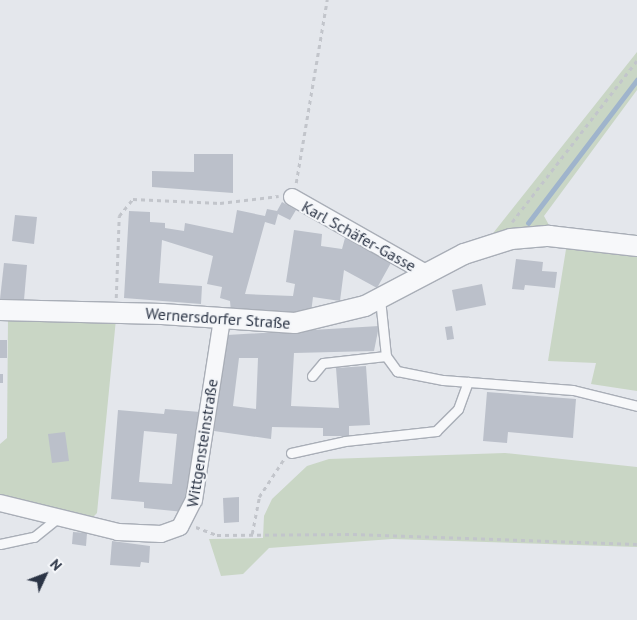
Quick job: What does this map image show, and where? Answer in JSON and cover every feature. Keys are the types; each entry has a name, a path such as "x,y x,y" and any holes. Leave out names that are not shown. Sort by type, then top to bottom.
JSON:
{"street":[{"name":"Karl Schäfer-Gasse","path":"292,197 426,273"},
{"name":"Wernersdorfer Straße","path":"0,310 116,312 222,320 311,321 380,299 426,273 492,243 530,236 569,238 637,246"},
{"name":"Wittgensteinstraße","path":"0,503 56,519 160,534 187,520 222,320"}],"lane":[{"path":"380,299 386,356 398,371 468,382 573,390 637,406"},
{"path":"312,376 323,363 386,356"},
{"path":"291,453 345,441 436,431 458,409 468,382"},
{"path":"0,544 34,537 56,519"}],"path":[{"path":"116,312 119,216 133,199 220,203 292,197 327,0"},
{"path":"492,243 637,60"},
{"path":"252,534 262,491 291,453"},
{"path":"187,520 217,535 252,534 637,544"}],"green space":[{"path":"637,52 637,90 544,216 550,227 637,235 637,240 490,237"},
{"path":"567,243 637,250 637,391 591,384 596,363 548,361"},
{"path":"8,318 116,319 97,513 91,519 0,498 0,444 7,438"},
{"path":"505,453 637,467 637,547 392,539 269,548 243,574 221,576 209,539 263,538 264,516 272,499 307,466 329,459"}],"building":[{"path":"194,154 233,154 233,193 152,187 152,171 194,172"},
{"path":"282,202 296,210 290,220 278,214 275,225 265,222 245,294 293,296 295,284 286,282 294,230 322,234 321,246 342,249 345,238 354,240 392,261 377,288 344,270 340,301 313,297 311,313 231,312 230,301 220,298 222,287 207,284 213,256 162,240 159,283 202,286 201,304 124,298 129,211 150,212 150,222 165,223 165,228 184,231 185,223 233,233 237,210 265,216 267,209 277,211"},
{"path":"15,215 37,217 34,244 12,241"},
{"path":"516,259 543,262 542,271 557,272 555,288 525,285 524,290 512,289"},
{"path":"4,263 27,265 24,300 0,299"},
{"path":"482,284 486,305 456,311 452,290"},
{"path":"379,326 374,351 294,353 291,406 339,408 336,368 366,366 370,425 349,426 349,436 323,436 323,428 272,427 271,439 214,431 227,335","holes":["239,358 258,358 256,409 233,406"]},
{"path":"452,326 454,339 447,340 445,327"},
{"path":"0,340 7,340 7,358 0,358"},
{"path":"0,374 3,374 3,383 0,383"},
{"path":"487,392 576,399 573,438 508,432 507,443 483,441"},
{"path":"165,409 200,412 184,512 144,508 144,502 111,499 118,410 164,414","holes":["144,431 177,434 172,484 139,482"]},
{"path":"65,432 69,461 52,463 48,434"},
{"path":"239,497 239,522 224,523 223,498"},
{"path":"73,532 87,533 86,546 72,544"},
{"path":"112,541 150,546 149,563 141,562 140,567 110,565"}],"waterway":[{"path":"528,223 637,80"}]}
